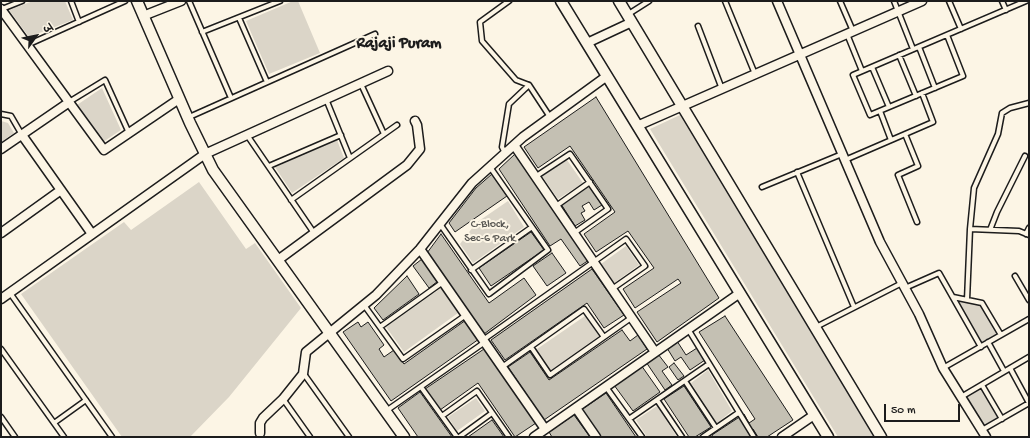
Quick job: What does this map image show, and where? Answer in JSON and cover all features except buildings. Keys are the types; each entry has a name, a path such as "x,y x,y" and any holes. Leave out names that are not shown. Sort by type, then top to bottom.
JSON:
{"street":[{"path":"137,1 187,118 213,170 404,437"},
{"path":"143,16 181,1"},
{"path":"561,1 828,437"},
{"path":"619,1 881,437"},
{"path":"776,1 880,242 919,314 943,368 984,434"},
{"path":"637,126 922,1"},
{"path":"1,9 68,103 104,150 179,99"},
{"path":"587,44 630,18"},
{"path":"1,299 205,154 388,71"},
{"path":"262,435 260,423 304,374 306,352 364,305 420,249 472,183 490,166 550,117 607,76"},
{"path":"1,149 68,103"},
{"path":"278,260 407,165 420,149 417,125 415,121"},
{"path":"22,135 92,234"},
{"path":"514,145 655,352"},
{"path":"1,233 60,190"},
{"path":"420,249 502,367 544,433"},
{"path":"534,437 544,433 606,386 740,292"},
{"path":"576,408 596,437"},
{"path":"782,437 814,415"}],"lane":[{"path":"1,9 22,1"},
{"path":"71,1 79,22"},
{"path":"27,45 125,1"},
{"path":"189,1 231,98"},
{"path":"202,32 280,1"},
{"path":"509,1 480,22 482,41 516,80 529,85 550,117"},
{"path":"630,18 649,1"},
{"path":"725,1 754,74"},
{"path":"840,1 862,71"},
{"path":"894,1 913,49"},
{"path":"949,1 961,29"},
{"path":"1002,1 1006,10"},
{"path":"947,35 962,76 870,115 853,75 1026,1"},
{"path":"239,18 267,82"},
{"path":"698,26 722,88"},
{"path":"187,118 375,34"},
{"path":"918,47 935,88"},
{"path":"899,55 916,96"},
{"path":"872,67 888,107"},
{"path":"68,103 105,80 129,133"},
{"path":"361,83 384,134"},
{"path":"505,153 502,147 509,104 529,85"},
{"path":"762,187 798,172 892,140 933,122 922,93"},
{"path":"326,99 350,158"},
{"path":"967,300 970,229 974,188 998,134 1002,113 1010,108 1029,103"},
{"path":"880,111 892,140"},
{"path":"1,114 11,116 22,135"},
{"path":"291,200 397,125"},
{"path":"905,134 918,166 898,174 917,222"},
{"path":"247,135 314,233"},
{"path":"268,166 341,136"},
{"path":"535,176 570,154 590,182 608,209 573,233"},
{"path":"990,230 1024,156"},
{"path":"440,224 489,294 548,250 490,166"},
{"path":"798,172 854,307"},
{"path":"555,206 590,182"},
{"path":"472,270 532,227"},
{"path":"970,229 1019,231 1028,234 1029,228"},
{"path":"386,412 626,239 645,266 612,289"},
{"path":"815,328 854,307 903,286 939,273 981,346"},
{"path":"1015,276 1029,300"},
{"path":"380,327 443,282"},
{"path":"10,292 112,437"},
{"path":"953,297 982,303 1001,335"},
{"path":"364,305 403,359 466,315"},
{"path":"502,367 584,310 604,337"},
{"path":"531,347 550,375 631,318"},
{"path":"943,368 1029,319"},
{"path":"688,329 754,437"},
{"path":"988,342 1004,371"},
{"path":"2,352 64,437"},
{"path":"961,396 1029,357"},
{"path":"629,419 709,364"},
{"path":"984,434 1002,419 1029,403 1010,368"},
{"path":"304,374 349,437"},
{"path":"685,381 716,428"},
{"path":"982,385 1002,419"},
{"path":"606,386 642,437"},
{"path":"421,387 458,437 492,413"},
{"path":"442,416 477,391 509,437"},
{"path":"283,399 310,437"},
{"path":"54,423 86,400"},
{"path":"657,400 682,437"},
{"path":"706,436 738,413"},
{"path":"1,417 14,435 8,437"}],"green space":[{"path":"33,1 65,1 73,20 29,37 9,10"},
{"path":"293,1 298,1 320,53 269,74 246,21"},
{"path":"102,88 121,130 103,142 77,105"},
{"path":"680,115 874,437 838,437 650,129"},
{"path":"1,121 8,123 14,133 1,142"},
{"path":"337,140 344,158 292,193 275,167"},
{"path":"567,160 583,183 558,199 542,176"},
{"path":"199,182 246,249 255,243 301,308 229,397 190,437 122,437 21,294 124,222 131,230"},
{"name":"C-Block, Sec-6 Park","path":"508,201 524,227 473,263 460,244 476,223"},
{"path":"626,246 639,265 614,283 601,264"},
{"path":"441,288 458,313 404,352 386,327"},
{"path":"954,298 982,303 1000,335 981,345"},
{"path":"585,316 599,336 551,370 537,349"},
{"path":"708,370 732,411 717,423 691,383"},
{"path":"981,386 1001,418 982,429 962,397"},
{"path":"476,398 485,411 457,431 448,417"},
{"path":"657,406 677,437 647,437 636,420"}],"district":[{"name":"Rajaji Puram","path":"399,45"}]}
